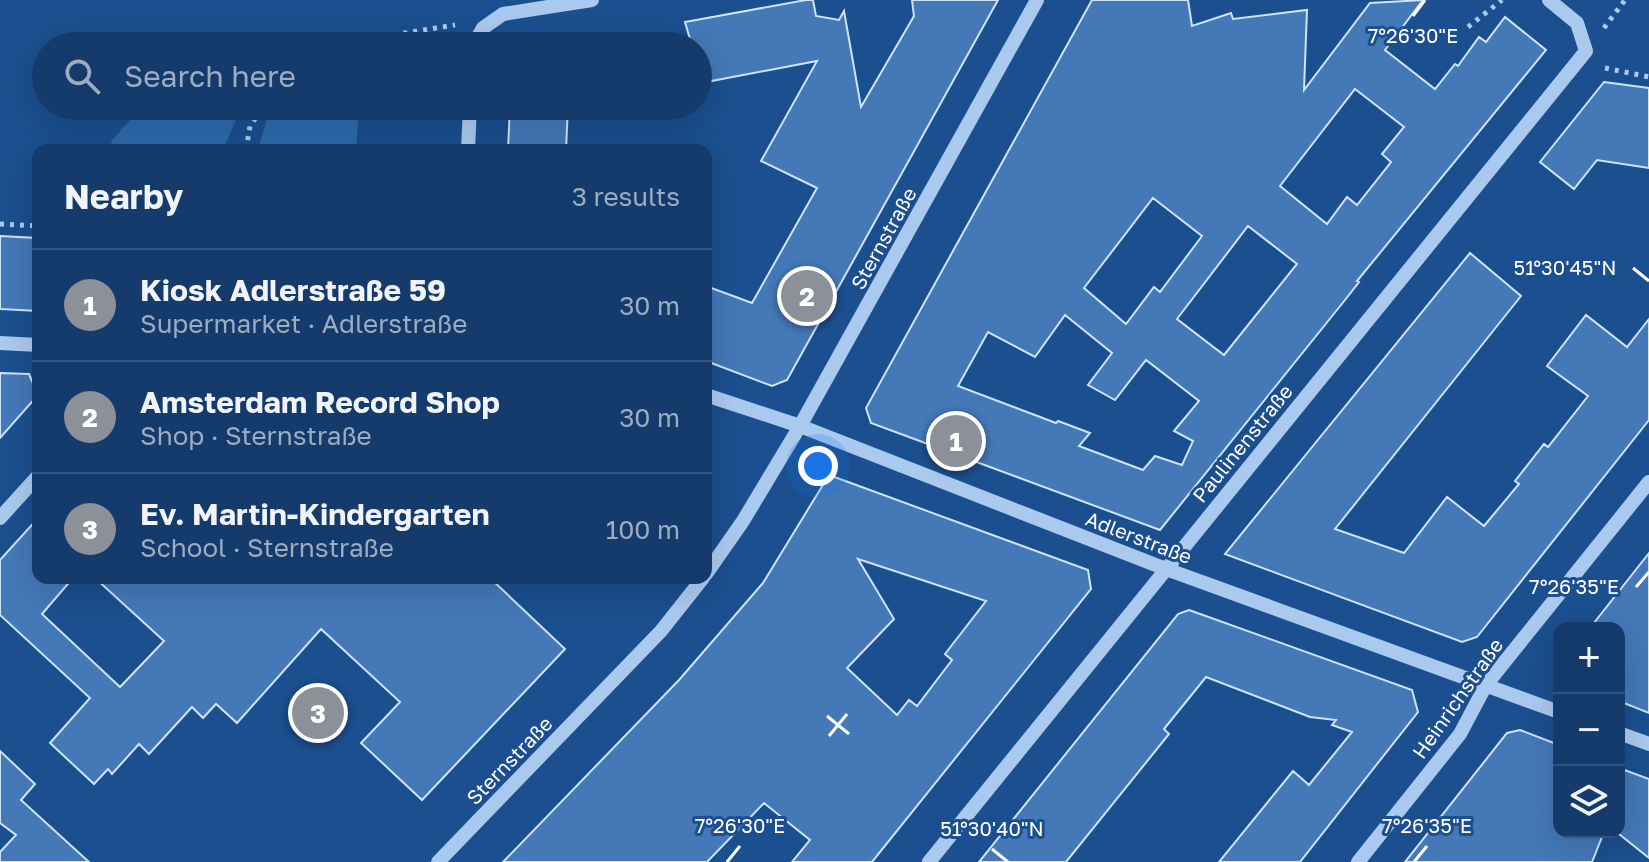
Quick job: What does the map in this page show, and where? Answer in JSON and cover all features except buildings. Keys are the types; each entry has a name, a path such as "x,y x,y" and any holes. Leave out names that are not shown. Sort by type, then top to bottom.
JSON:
{"street":[{"path":"481,32 503,14 592,0"},
{"name":"Sternstraße","path":"712,565 743,521 800,426 1037,0"},
{"path":"1549,0 1577,23 1586,51"},
{"name":"Paulinenstraße","path":"929,862 1586,51"},
{"path":"468,144 469,120"},
{"path":"0,343 32,345"},
{"name":"Adlerstraße","path":"712,397 800,426 1166,569 1553,710"},
{"name":"Heinrichstraße","path":"1358,862 1460,734 1486,685 1649,482"},
{"path":"0,518 32,483"},
{"name":"Sternstraße","path":"438,862 661,631 698,584"},
{"path":"1625,735 1649,744"}],"path":[{"path":"1468,27 1502,0"},
{"path":"404,32 448,24 483,28"},
{"path":"1586,51 1604,68 1649,77"},
{"path":"247,144 254,120"},
{"path":"0,224 32,226"}],"shaded area":[{"path":"130,120 236,120 226,144 112,144"},
{"path":"267,120 358,121 356,144 260,144"}],"place":[{"name":"Amsterdam Record Shop","path":"807,296"},
{"name":"Kiosk Adlerstraße 59","path":"956,441"},
{"name":"Ev. Martin-Kindergarten","path":"318,713"}]}
